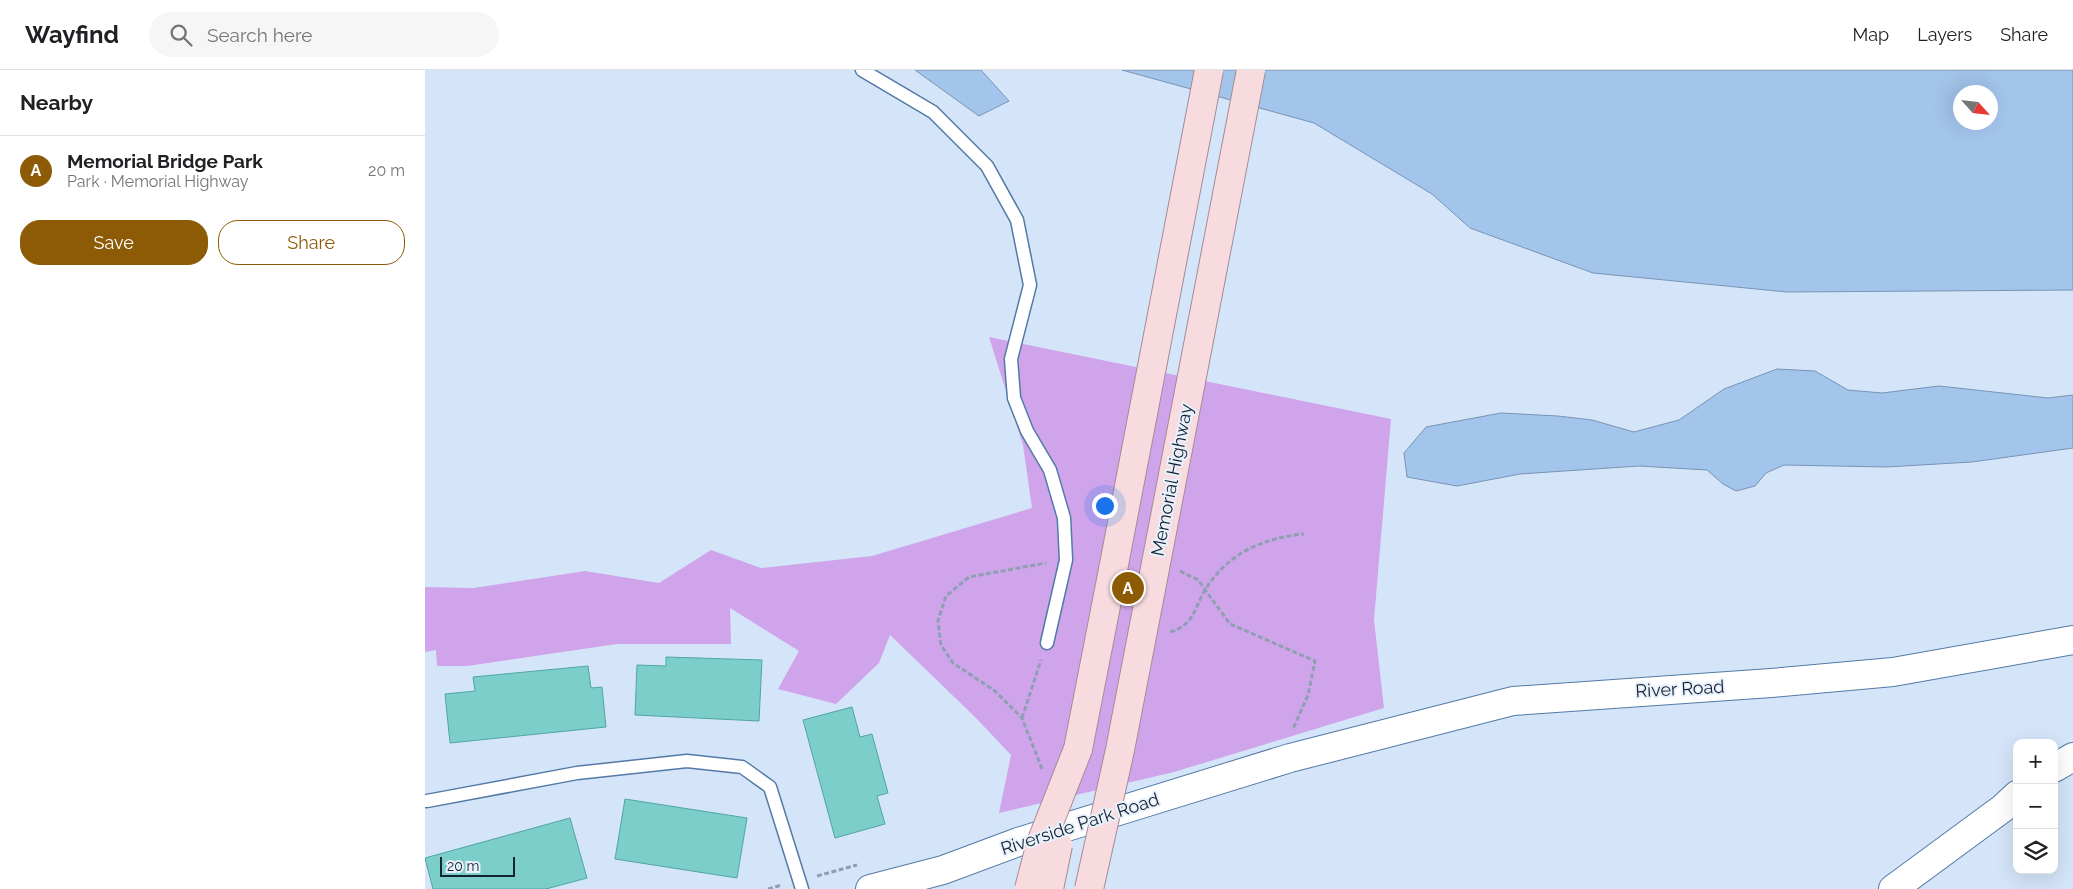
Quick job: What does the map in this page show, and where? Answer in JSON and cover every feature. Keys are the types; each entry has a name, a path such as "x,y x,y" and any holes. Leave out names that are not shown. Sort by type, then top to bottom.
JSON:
{"main road":[{"path":"1049,889 1209,70"},
{"name":"Memorial Highway","path":"1089,889 1120,750 1251,70"},
{"name":"River Road","path":"1291,758 1513,701 1771,683 1893,672 2073,640"},
{"path":"1029,889 1041,843 1078,748"},
{"path":"2058,766 2073,757"},
{"name":"Riverside Park Road","path":"870,889 943,870 1018,842 1291,758"},
{"path":"1893,889 2013,799"},
{"path":"1099,845 1100,889"}],"lane":[{"path":"862,70 933,112 987,166 1017,220 1030,285 1011,359 1014,398 1027,431 1050,470 1064,518 1066,560 1047,643"},
{"path":"427,801 577,772 687,761 742,767 770,787 802,889"}],"path":[{"path":"1167,633 1182,628 1195,613 1205,591 1221,568 1250,548 1279,536 1304,534"},
{"path":"1022,718 1047,643"}],"shaded area":[{"path":"989,337 1391,419 1374,620 1384,708 1174,772 999,813 1011,755 975,717 890,635 879,663 836,704 778,689 799,651 730,608 731,644 617,644 467,666 437,666 436,650 425,652 425,587 473,588 585,571 659,583 711,550 761,568 872,556 1032,508 1023,445"}],"water":[{"path":"915,70 981,70 1009,101 979,116"},
{"path":"1122,70 2073,70 2073,290 1787,292 1593,273 1470,228 1432,194 1314,123"},
{"path":"1777,369 1815,371 1848,390 1882,393 1939,386 2048,398 2073,395 2073,448 1972,462 1886,467 1784,465 1766,473 1755,486 1736,491 1723,484 1707,470 1639,466 1520,474 1457,486 1407,477 1404,453 1426,427 1501,413 1592,420 1634,432 1679,420 1724,389"}],"building":[{"path":"666,657 762,660 759,721 635,715 637,665 666,666"},
{"path":"588,666 591,688 602,687 606,727 450,743 445,694 475,691 473,677"},
{"path":"852,707 860,737 872,734 888,793 877,796 885,824 835,838 803,720"},
{"path":"625,799 747,818 737,878 615,859"},
{"path":"570,818 587,878 546,889 433,889 425,858"}],"place":[{"name":"Memorial Bridge Park","path":"1128,588"}]}
